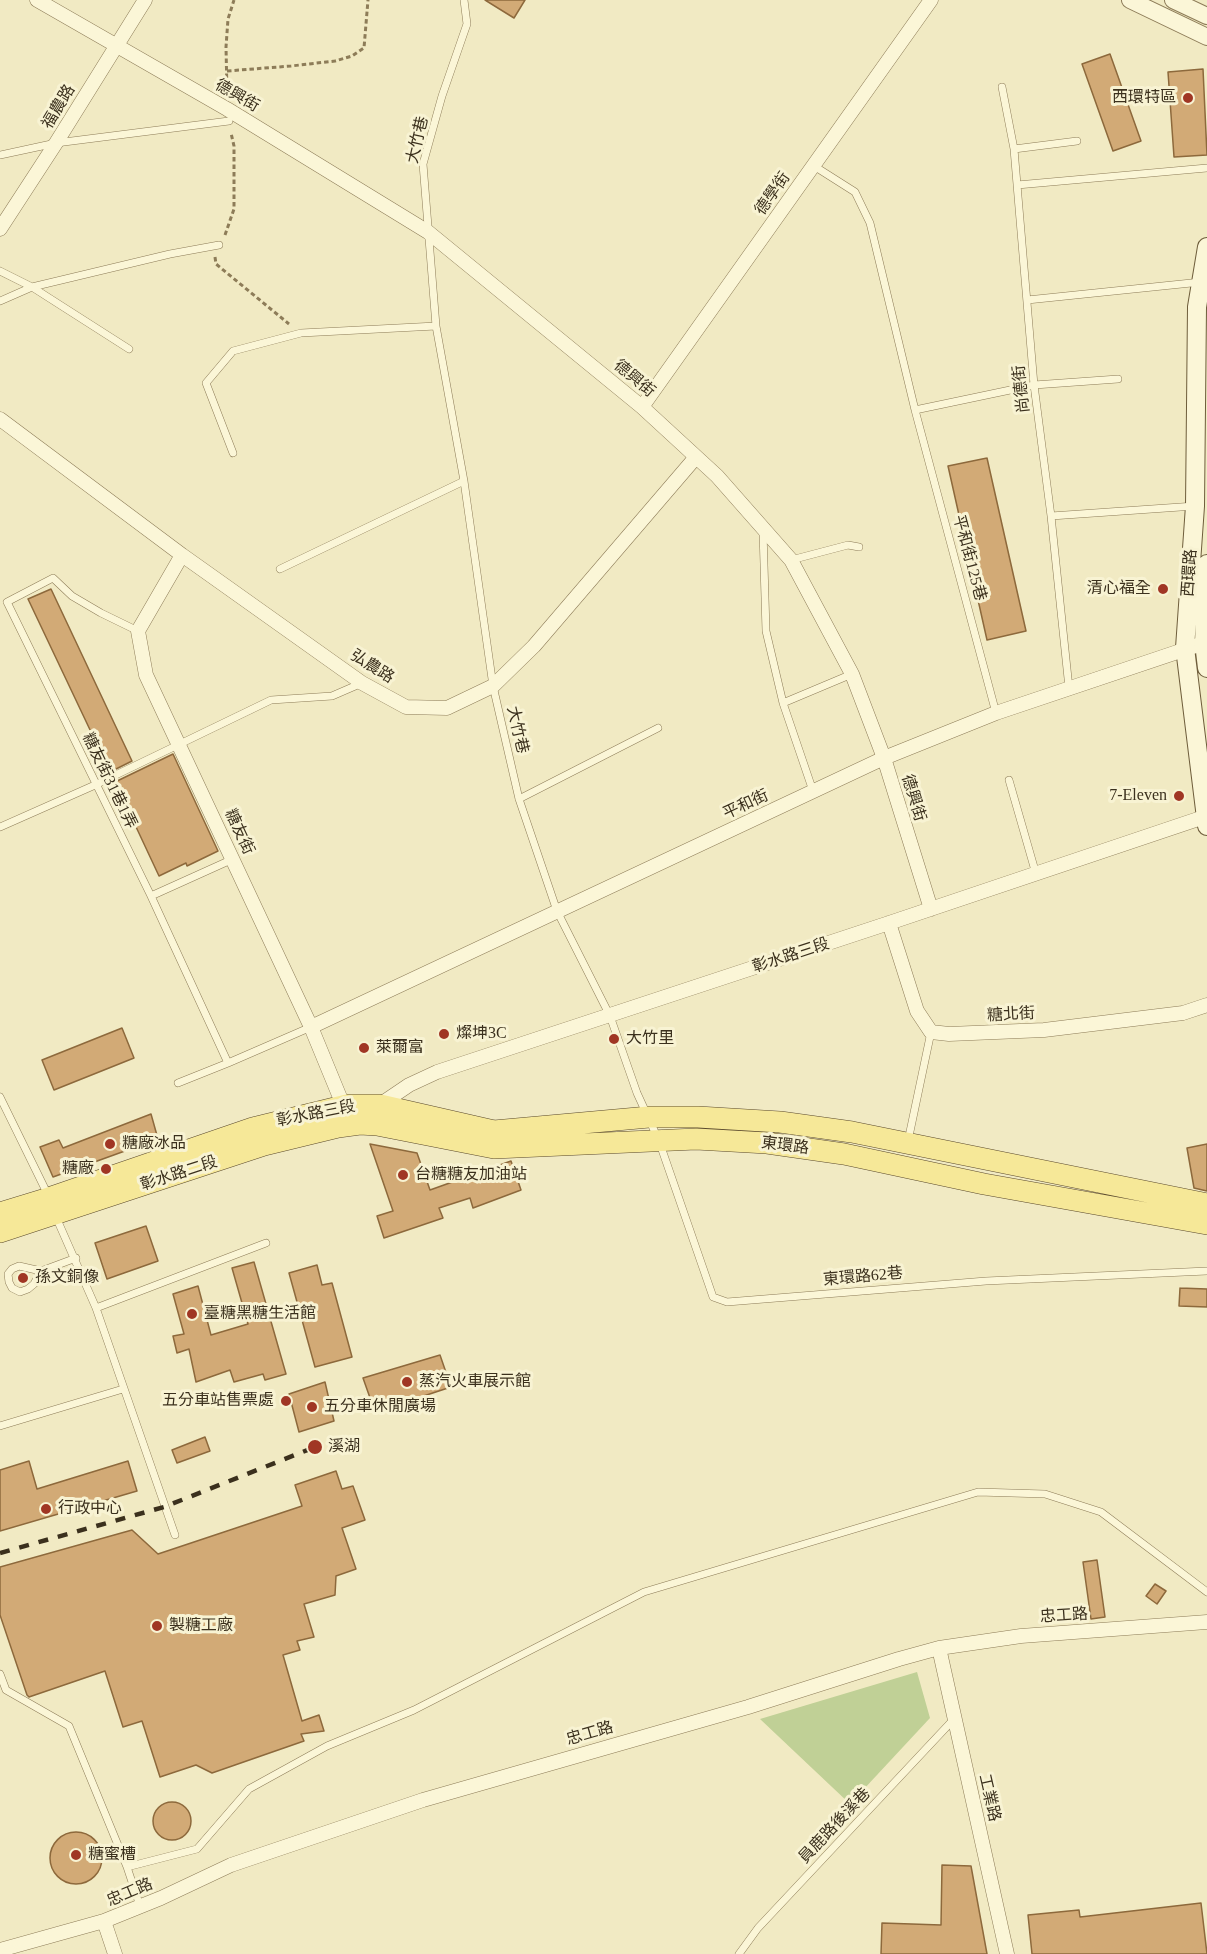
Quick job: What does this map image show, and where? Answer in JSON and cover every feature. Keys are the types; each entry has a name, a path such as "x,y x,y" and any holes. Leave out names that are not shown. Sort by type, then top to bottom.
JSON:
{"main road":[{"name":"西環路","path":"1207,247 1197,307 1195,506 1185,648 1207,819"},
{"name":"西環路","path":"1207,564 1205,643 1207,668"},
{"name":"東環路","path":"380,1105 494,1131 649,1117 698,1117 780,1122 852,1132 1207,1204"},
{"name":"彰水路三段","path":"253,1128 351,1118 380,1105"},
{"name":"東環路","path":"351,1118 494,1148 696,1138 767,1143 844,1154 984,1184 1207,1224"},
{"name":"彰水路二段","path":"0,1213 52,1206 351,1118"},
{"name":"彰水路二段","path":"0,1232 52,1206 253,1128"}],"street":[{"name":"德興街","path":"37,0 428,232 642,407 717,476 791,560 852,674 884,758 931,909"},
{"name":"福農路","path":"0,229 145,0"},
{"name":"德學街","path":"642,407 931,0"},
{"path":"1130,0 1207,37"},
{"path":"1173,0 1207,16"},
{"name":"弘農路","path":"0,419 182,555 362,683 406,707 447,708 493,686 534,646 696,457"},
{"path":"138,631 182,555"},
{"name":"糖友街","path":"138,631 147,675 351,1118"},
{"name":"平和街","path":"311,1027 884,758 996,713 1205,643"},
{"name":"彰水路三段","path":"380,1105 409,1085 437,1072 1207,819"},
{"path":"889,923 917,1011 931,1032"},
{"name":"糖北街","path":"931,1032 949,1034 1044,1030 1183,1013 1207,1005"},
{"name":"忠工路","path":"0,1950 104,1921 231,1864 423,1800 748,1707 939,1648 1021,1636 1207,1622"},
{"name":"工業路","path":"939,1648 1007,1954"},
{"path":"104,1921 115,1954"}],"lane":[{"name":"大竹巷","path":"464,0 467,24 442,96 423,164 436,326 464,481 493,686 519,799 557,911 610,1016 637,1093 649,1117"},
{"name":"尚德街","path":"1002,87 1014,149 1034,385 1051,516 1069,688"},
{"path":"0,155 56,143 228,115"},
{"path":"1014,149 1077,141"},
{"name":"平和街125巷","path":"814,165 855,192 870,223 915,411 996,713"},
{"path":"1017,185 1207,168"},
{"path":"0,301 32,287 170,254 219,245"},
{"path":"0,271 32,287 129,349"},
{"path":"1027,300 1201,282"},
{"path":"233,453 206,383 233,351 301,333 436,326"},
{"path":"915,411 1034,385 1118,379"},
{"path":"280,569 464,481"},
{"path":"1051,516 1195,506"},
{"path":"763,529 766,631 783,703 813,791"},
{"path":"791,560 848,545 859,547"},
{"name":"糖友街31巷1弄","path":"138,631 72,596 53,578 7,602 151,896 228,1063"},
{"path":"783,703 852,674"},
{"path":"0,827 95,785 271,700 332,696 362,683"},
{"path":"519,799 658,728"},
{"path":"1010,780 1036,874"},
{"path":"151,896 233,859"},
{"path":"178,1083 311,1027"},
{"path":"907,1143 931,1032"},
{"path":"0,1097 76,1258 96,1308 175,1534"},
{"name":"東環路62巷","path":"649,1117 713,1296 727,1302 986,1281 1207,1271"},
{"path":"96,1308 266,1243"},
{"path":"41,1271 28,1289 20,1292 12,1288 9,1282 8,1274 12,1269 20,1266 41,1271 76,1258"},
{"path":"0,1426 123,1389"},
{"path":"127,1867 197,1849 249,1789 327,1746 414,1710 644,1592 978,1492 1045,1494 1101,1512 1207,1592"},
{"path":"0,1674 6,1690 69,1726 127,1867 140,1906"},
{"name":"員鹿路後溪巷","path":"739,1954 758,1928 954,1719"}],"path":[{"path":"234,0 228,19 227,71 228,115 234,146 234,209 227,230 215,253 216,264 301,333"},
{"path":"227,71 335,61 352,56 364,48 368,0"}],"green space":[{"path":"917,1672 930,1718 850,1804 760,1719"}],"building":[{"path":"485,0 525,0 514,18"},
{"name":"西環特區","path":"1110,54 1141,141 1113,151 1082,64"},
{"name":"西環特區","path":"1203,69 1207,155 1174,157 1168,72"},
{"path":"987,458 1026,631 987,640 948,466"},
{"path":"51,589 132,761 110,772 28,599"},
{"path":"173,754 218,851 159,876 115,782"},
{"path":"122,1028 134,1058 54,1090 42,1060"},
{"name":"糖廠冰品","path":"151,1114 158,1139 53,1177 40,1147 59,1140 63,1148"},
{"path":"370,1144 417,1153 430,1190 511,1161 521,1190 473,1208 470,1198 439,1208 443,1218 384,1238 377,1216 393,1211"},
{"path":"1207,1144 1207,1191 1194,1188 1187,1148"},
{"path":"146,1226 158,1261 107,1279 95,1243"},
{"path":"254,1262 286,1374 265,1380 263,1374 234,1382 230,1370 196,1382 189,1349 177,1353 173,1336 184,1334 173,1294 198,1286 211,1335 248,1324 232,1268"},
{"path":"317,1265 322,1285 332,1283 352,1357 315,1367 289,1273"},
{"path":"1180,1288 1207,1289 1207,1307 1179,1306"},
{"name":"蒸汽火車展示館","path":"440,1355 451,1387 375,1412 363,1378"},
{"name":"五分車休閒廣場","path":"325,1382 334,1421 299,1432 289,1394"},
{"path":"205,1437 210,1451 177,1463 172,1450"},
{"name":"行政中心","path":"29,1461 37,1489 128,1461 137,1491 0,1531 0,1470"},
{"name":"製糖工廠","path":"336,1471 342,1489 353,1486 365,1520 342,1528 356,1569 336,1576 335,1595 304,1604 314,1637 297,1641 300,1650 283,1655 302,1721 319,1715 324,1731 301,1734 304,1741 212,1773 196,1765 160,1777 142,1721 123,1727 105,1671 29,1697 27,1695 0,1615 0,1567 132,1530 158,1554 302,1506 295,1485"},
{"path":"1097,1560 1105,1617 1091,1619 1083,1562"},
{"path":"1155,1584 1166,1591 1157,1604 1146,1596"},
{"name":"糖蜜槽","path":"172,1802 185,1808 191,1821 185,1834 172,1840 159,1834 153,1821 159,1808"},
{"name":"糖蜜槽","path":"71,1832 81,1832 90,1836 98,1844 102,1858 98,1872 90,1880 81,1884 71,1884 62,1880 54,1872 50,1863 50,1853 54,1844 62,1836"},
{"path":"942,1865 971,1866 987,1954 881,1954 882,1923 941,1925"},
{"path":"1201,1903 1207,1954 1032,1954 1028,1915 1079,1910 1080,1917"}],"railway":[{"path":"0,1553 164,1507 315,1447"}],"place":[{"name":"西環特區","path":"1188,98"},
{"name":"清心福全","path":"1163,589"},
{"name":"7-Eleven","path":"1179,796"},
{"name":"燦坤3C","path":"444,1034"},
{"name":"大竹里","path":"614,1039"},
{"name":"萊爾富","path":"364,1048"},
{"name":"糖廠冰品","path":"110,1144"},
{"name":"糖廠","path":"106,1169"},
{"name":"台糖糖友加油站","path":"403,1175"},
{"name":"孫文銅像","path":"23,1278"},
{"name":"臺糖黑糖生活館","path":"192,1314"},
{"name":"蒸汽火車展示館","path":"407,1382"},
{"name":"五分車站售票處","path":"286,1401"},
{"name":"五分車休閒廣場","path":"312,1407"},
{"name":"溪湖","path":"315,1447"},
{"name":"行政中心","path":"46,1509"},
{"name":"製糖工廠","path":"157,1626"},
{"name":"糖蜜槽","path":"76,1855"}]}
